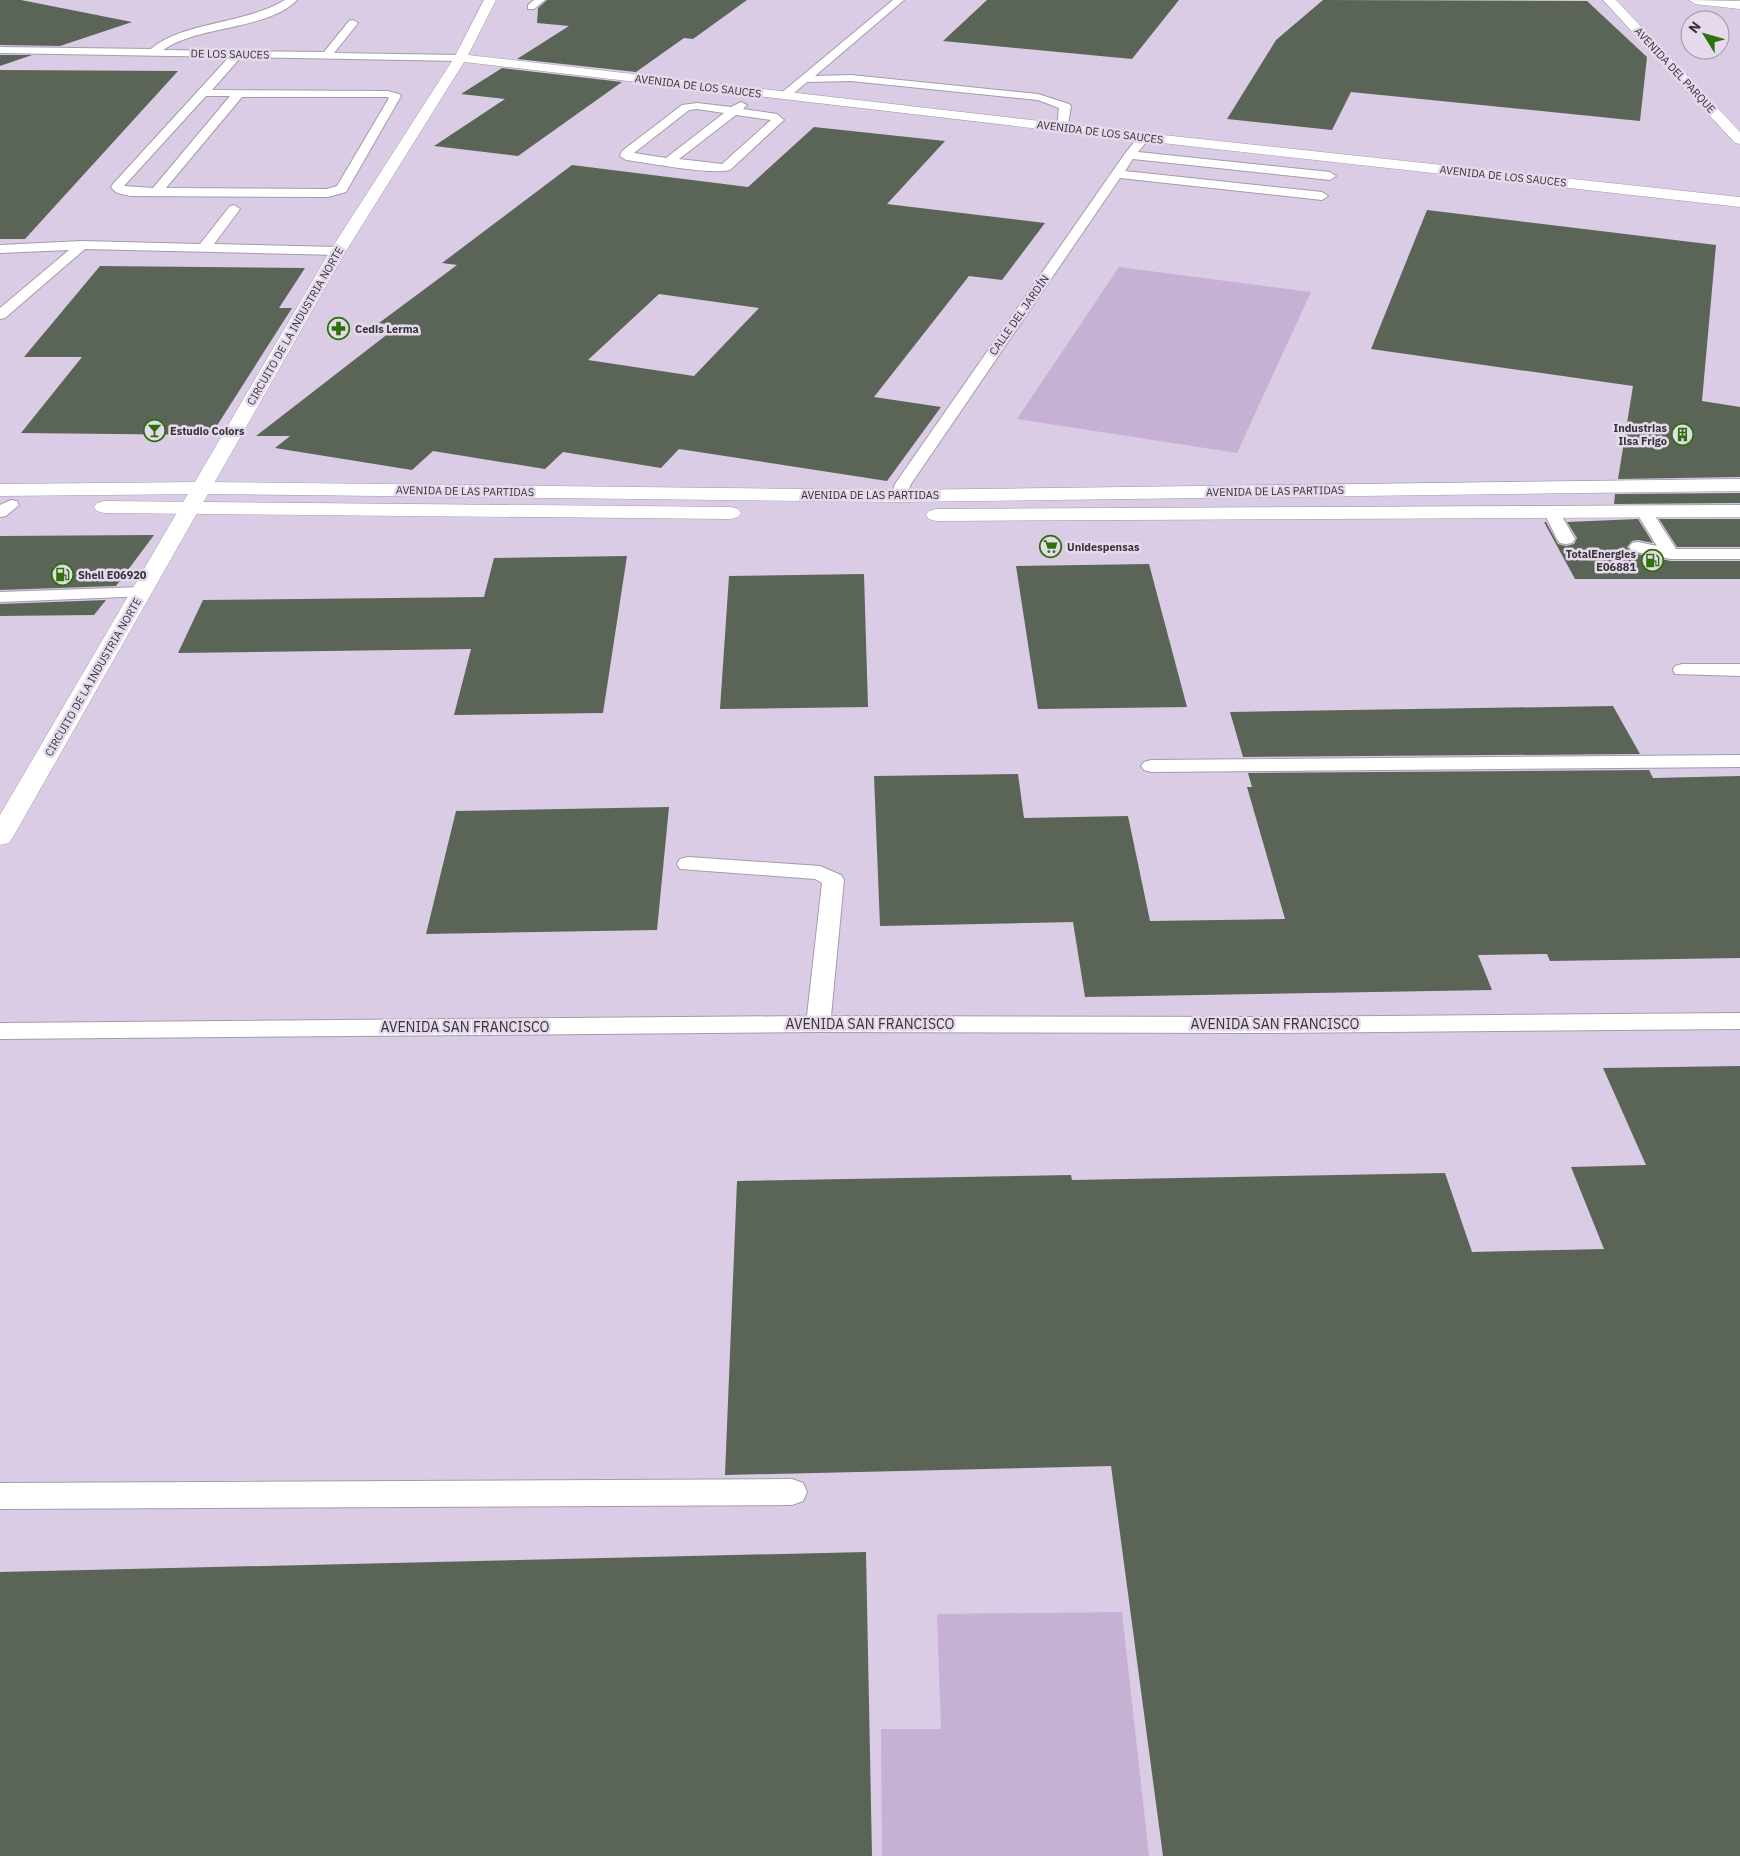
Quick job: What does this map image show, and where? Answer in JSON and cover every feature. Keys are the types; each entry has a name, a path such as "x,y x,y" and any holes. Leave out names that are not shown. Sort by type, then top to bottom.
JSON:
{"street":[{"name":"CIRCUITO DE LA INDUSTRIA NORTE","path":"0,837 338,251 460,58 490,0"},
{"name":"AVENIDA DEL PARQUE","path":"1609,0 1740,140"},
{"path":"1695,0 1740,5"},
{"name":"AVENIDA DE LOS SAUCES","path":"460,58 1063,128 1740,202"},
{"name":"AVENIDA DE LAS PARTIDAS","path":"3,503 202,488 899,496 1740,485"},
{"name":"AVENIDA DE LAS PARTIDAS","path":"3,503 190,509 746,514"},
{"name":"AVENIDA DE LAS PARTIDAS","path":"795,514 1740,511"}],"lane":[{"path":"153,53 159,46 176,38 253,18 277,9 292,0"},
{"path":"530,7 540,0"},
{"path":"784,96 899,0"},
{"path":"327,55 353,23"},
{"path":"0,41 23,43 27,46 22,50"},
{"name":"DE LOS SAUCES","path":"0,50 460,58"},
{"path":"203,93 388,94 395,96 342,188 328,193 130,192 117,187 238,54"},
{"path":"804,79 852,78 1038,97 1064,106 1063,128"},
{"path":"668,162 758,93"},
{"path":"157,192 238,94"},
{"path":"697,106 734,110 773,116 778,120 726,167 716,169 626,156 626,154 686,107 697,106"},
{"name":"CALLE DEL JARDÍN","path":"899,496 903,484 1144,137"},
{"path":"1257,189 1272,151"},
{"path":"1130,155 1330,176"},
{"path":"1117,174 1322,196"},
{"path":"204,248 234,209"},
{"path":"0,249 82,245 338,251"},
{"path":"0,315 82,245"},
{"path":"1644,512 1671,554"},
{"path":"1552,513 1566,539"},
{"path":"1638,547 1671,554 1740,554"},
{"path":"0,597 142,592"},
{"path":"1682,670 1740,670"},
{"path":"1151,766 1740,761"},
{"path":"688,864 820,872 833,880 818,1024"},
{"name":"AVENIDA SAN FRANCISCO","path":"0,1031 818,1024 1263,1025 1740,1020"},
{"path":"0,1496 792,1492"}],"shaded area":[{"path":"0,0 1740,0 1740,1856 0,1856"},
{"path":"1119,267 1311,292 1237,453 1017,419"},
{"path":"1122,1612 1149,1856 882,1856 881,1729 941,1729 937,1614"}],"building":[{"path":"0,0 21,0 132,22 60,46 0,45"},
{"path":"547,0 747,0 693,39 684,38 636,72 517,59 569,26 537,23 538,8"},
{"path":"987,0 1179,0 1132,59 943,41"},
{"path":"1323,0 1587,1 1647,57 1640,121 1351,92 1332,130 1227,119 1276,40"},
{"path":"0,55 32,55 0,66"},
{"path":"502,68 622,82 518,156 434,146 505,99 461,94"},
{"path":"0,70 178,71 25,239 0,239"},
{"path":"814,127 945,141 887,204 1045,223 1002,280 969,276 874,397 941,407 887,481 679,449 661,468 563,452 545,469 433,451 412,470 275,448 290,436 256,436 398,326 379,323 457,265 442,263 572,165 748,187","holes":["659,294 759,308 694,376 588,360"]},
{"path":"1427,210 1716,245 1702,401 1740,407 1740,477 1618,479 1633,386 1371,349"},
{"path":"100,266 305,268 279,308 292,308 211,435 21,433 82,357 24,357"},
{"path":"1740,493 1740,503 1614,504 1615,494"},
{"path":"1638,519 1653,543 1638,540 1632,541 1627,547 1632,553 1671,561 1740,561 1740,579 1575,579 1544,522 1546,522 1558,544 1566,546 1574,544 1577,538 1567,522"},
{"path":"1659,519 1740,519 1740,547 1677,547"},
{"name":"Shell E06920","path":"154,535 116,586 0,590 0,536"},
{"path":"627,556 603,713 454,715 471,649 178,653 203,600 484,597 494,558"},
{"path":"1149,564 1187,707 1038,709 1016,566"},
{"path":"864,574 868,707 720,709 729,576"},
{"path":"106,600 94,615 0,616 0,604"},
{"path":"1613,706 1640,754 1243,757 1230,712"},
{"path":"1649,770 1653,778 1740,776 1740,958 1550,961 1547,954 1478,955 1492,990 1085,997 1073,922 880,926 874,776 1018,774 1024,818 1128,816 1150,921 1285,919 1247,787 1252,787 1248,773"},
{"path":"669,807 657,930 426,934 456,811"},
{"path":"1740,1066 1740,1856 1163,1856 1111,1466 725,1475 737,1181 1071,1175 1072,1180 1445,1173 1472,1252 1604,1249 1571,1167 1646,1165 1603,1068"},
{"path":"866,1552 872,1856 0,1856 0,1572"}],"place":[{"name":"Cedis Lerma","path":"339,329"},
{"name":"Estudio Colors","path":"154,431"},
{"name":"Industrias Ilsa Frigo","path":"1683,434"},
{"name":"Unidespensas","path":"1051,547"},
{"name":"TotalEnergies E06881","path":"1652,560"},
{"name":"Shell E06920","path":"62,575"}]}
